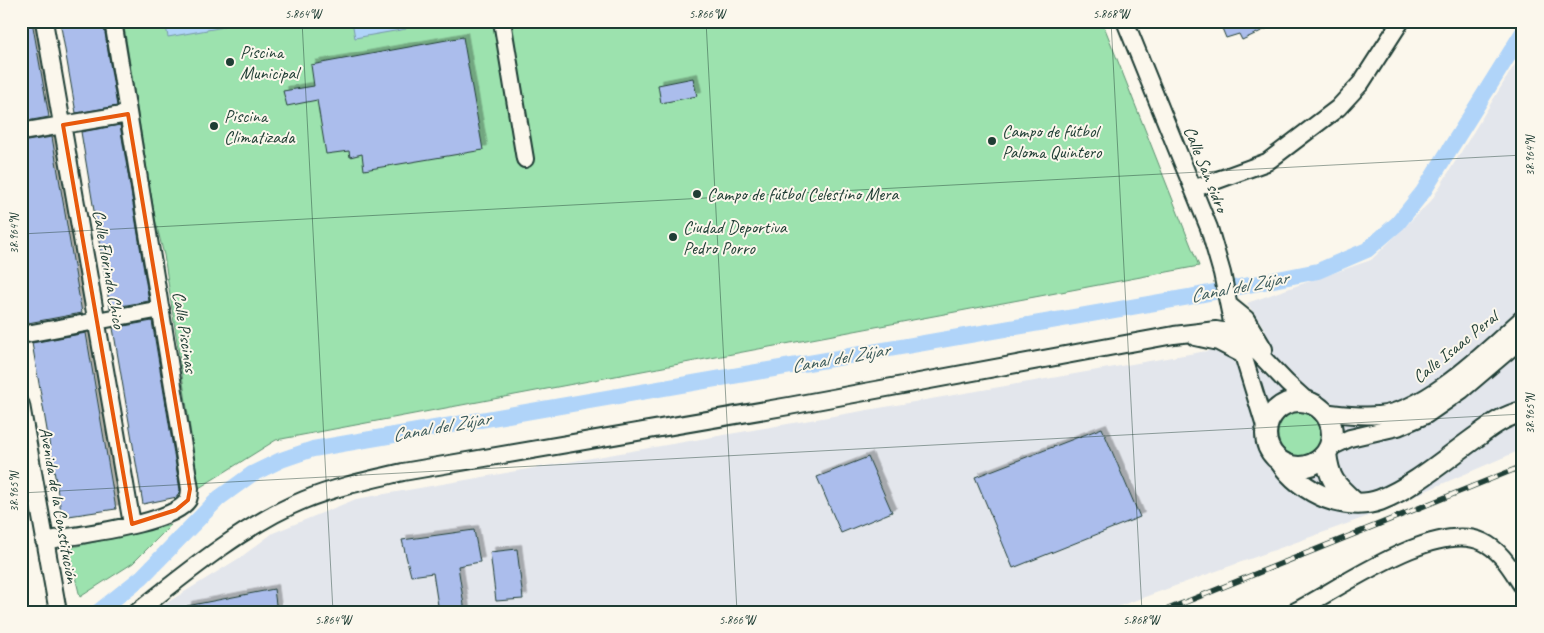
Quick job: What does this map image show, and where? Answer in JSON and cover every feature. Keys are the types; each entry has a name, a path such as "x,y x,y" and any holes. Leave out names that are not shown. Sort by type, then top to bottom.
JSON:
{"street":[{"name":"Calle Florinda Chico","path":"44,21 132,524"},
{"name":"Calle Piscinas","path":"44,541 158,519 176,510 188,500 190,489 113,21"},
{"path":"502,21 525,159"},
{"name":"Calle San sidro","path":"1125,21 1209,228 1222,273 1232,322 1240,334"},
{"path":"1193,189 1268,162 1338,108 1361,83 1401,21"},
{"path":"21,132 128,114"},
{"path":"1216,330 1230,306 1246,319 1281,378"},
{"path":"21,335 161,309"},
{"name":"Calle Isaac Peral","path":"1316,407 1378,415 1412,405 1434,392 1523,318"},
{"path":"137,612 251,527 304,500 349,484 403,472 789,406 1183,334 1216,330 1240,334 1281,378 1316,407 1329,422 1332,432 1327,451 1328,473 1334,484 1355,503"},
{"path":"1183,334 1218,342 1243,355"},
{"path":"1240,334 1243,355 1266,430 1268,448 1289,474 1314,492 1336,501 1355,503 1379,501 1395,493 1495,424 1523,412"},
{"name":"Calle Isaac Peral","path":"1327,451 1350,438 1398,427 1426,415 1462,390 1523,338"},
{"path":"1266,430 1272,414 1286,403 1297,401 1316,407"},
{"name":"Avenida de la Constitución","path":"21,405 44,541 58,610"},
{"path":"1280,461 1299,467 1319,460 1327,451"},
{"path":"1294,612 1346,582 1420,546 1454,536 1469,537 1484,542 1496,550 1523,587"}],"highlighted area":[{"path":"128,114 190,489 188,500 176,510 132,524 63,125"}],"shaded area":[{"path":"1523,51 1523,449 1363,518 1103,612 152,612 241,557 273,533 356,499 1218,349 1266,331 1247,303 1371,260 1431,201"}],"green space":[{"name":"Ciudad Deportiva Pedro Porro","path":"123,21 1102,21 1199,266 276,440 199,488 164,255 155,219"},
{"path":"1301,411 1314,415 1320,421 1324,434 1320,447 1314,453 1301,457 1288,453 1282,447 1278,434 1282,421 1288,415"},
{"path":"171,525 133,563 80,597 68,548"}],"water":[{"path":"165,21 223,21 224,27 168,37"},
{"path":"352,21 405,21 406,29 355,38"}],"building":[{"path":"21,21 32,21 49,117 21,122"},
{"path":"60,21 103,21 117,106 76,113"},
{"path":"1219,21 1283,21 1242,40 1239,34 1226,38"},
{"path":"463,37 483,150 364,170 362,154 350,157 349,151 326,154 317,100 287,106 283,91 314,86 311,65"},
{"path":"693,78 697,96 661,103 658,85"},
{"path":"120,125 149,301 110,308 81,132"},
{"path":"52,137 82,313 28,323 21,281 21,142"},
{"path":"152,321 180,490 177,497 143,504 113,328"},
{"path":"86,333 116,509 62,517 32,343"},
{"path":"1102,428 1140,517 1013,568 975,477"},
{"path":"868,457 892,512 841,533 817,477"},
{"path":"474,530 480,562 458,566 465,612 439,612 433,573 411,576 402,540"},
{"path":"517,549 523,599 496,601 490,552"},
{"path":"274,589 277,612 187,612 187,606"}],"waterway":[{"name":"Canal del Zújar","path":"98,612 142,577 219,498 252,474 281,460 313,449 1189,297 1318,271 1367,250 1398,223 1423,192 1523,32"}],"railway":[{"path":"1161,612 1523,466"}],"place":[{"name":"Piscina Municipal","path":"230,62"},
{"name":"Piscina Climatizada","path":"214,126"},
{"name":"Campo de fútbol Paloma Quintero","path":"992,141"},
{"name":"Campo de fútbol Celestino Mera","path":"697,194"},
{"name":"Ciudad Deportiva Pedro Porro","path":"673,237"}]}
